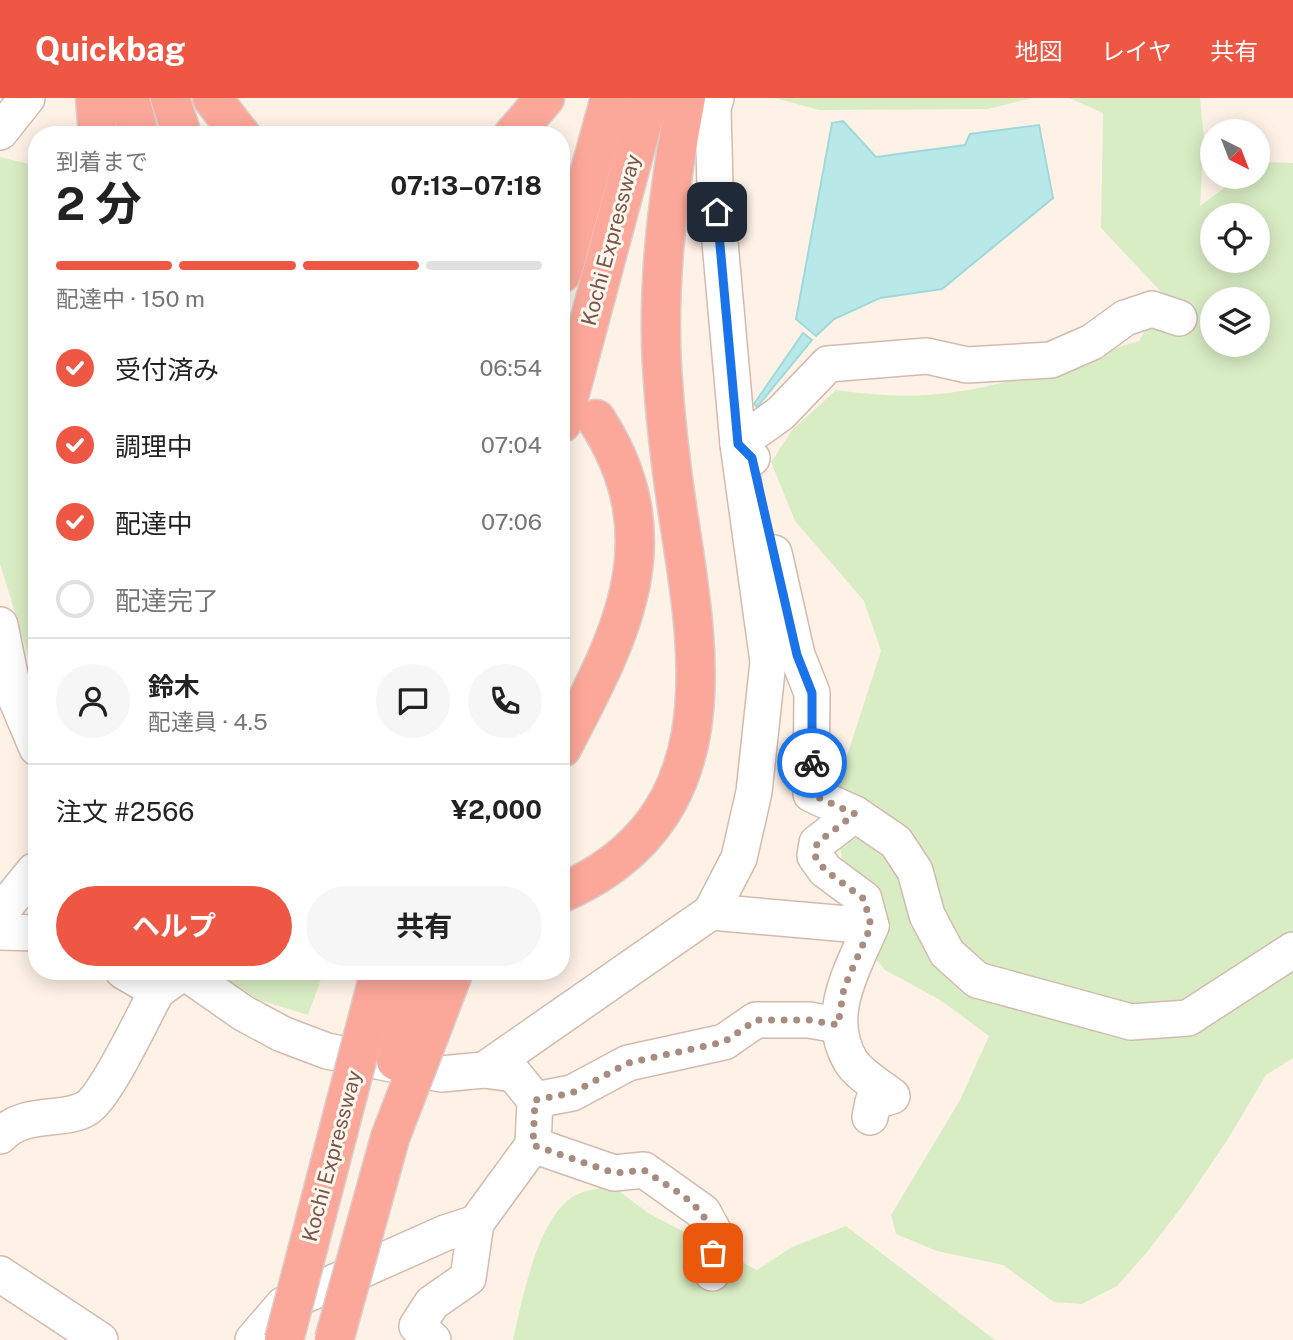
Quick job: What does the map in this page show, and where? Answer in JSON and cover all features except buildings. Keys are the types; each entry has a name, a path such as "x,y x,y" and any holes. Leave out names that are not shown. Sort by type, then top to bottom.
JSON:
{"highway":[{"path":"95,98 97,126"},
{"path":"130,98 137,126"},
{"path":"170,98 180,126"},
{"path":"212,98 234,126"},
{"path":"521,126 545,98"},
{"name":"Kochi Expressway","path":"570,243 610,98"},
{"name":"Kochi Expressway","path":"575,414 649,98"},
{"path":"570,889 597,875 618,858 656,817 681,771 695,722 698,681 693,602 671,468 662,364 664,247 686,98"},
{"path":"570,732 610,653 624,618 636,550 628,489 607,437 575,414"},
{"path":"302,1269 357,980"},
{"name":"Kochi Expressway","path":"284,1340 378,980"},
{"name":"Kochi Expressway","path":"324,1340 416,980"},
{"path":"334,1340 390,1138 451,980"}],"street":[{"path":"0,132 27,98"},
{"path":"484,1070 711,912 739,858 754,792 768,662 738,444 715,186 713,108 716,98"},
{"path":"738,444 781,413 828,364 927,356 967,365 1051,360 1092,342 1125,318 1152,309 1179,318"},
{"path":"738,444 752,458 797,655 812,693 811,794 855,814 895,842 915,871 927,915 947,953 977,980 1131,1022 1188,1018 1293,950"},
{"path":"0,625 14,694 28,727"},
{"path":"855,814 817,843 815,856 825,870 864,899 871,926 844,988 838,1025 851,1062 891,1096 873,1102 870,1117"},
{"path":"0,913 28,878"},
{"path":"711,912 871,926"},
{"path":"0,933 28,933"},
{"path":"0,1136 8,1127 25,1121 86,1109 100,1094 174,980"},
{"path":"179,980 282,1034 327,1051 440,1074 484,1070 514,1074 535,1100 533,1145 476,1223 468,1278 432,1303 417,1326 433,1340"},
{"path":"535,1100 572,1093 628,1063 724,1042 756,1020 809,1020 838,1025"},
{"path":"533,1145 614,1173 644,1170 703,1212 715,1234 712,1273"},
{"path":"253,1340 283,1305 445,1233 476,1223"},
{"path":"0,1275 100,1340"}],"green space":[{"path":"775,98 1032,98 988,109 819,110"},
{"path":"1069,98 1200,98 1200,273 1270,273 1270,203 1204,203 1223,189 1270,189 1270,162 1293,163 1293,1058 1266,1075 1228,1139 1148,1251 1117,1286 1082,1304 1054,1302 1003,1265 937,1251 896,1234 891,1215 960,1100 989,1036 940,1000 885,970 842,919 842,858 831,805 881,651 864,601 795,521 771,462 793,429 836,390 904,396 981,388 1139,341 1165,296 1101,228 1103,113"},
{"path":"0,157 28,164 28,655 0,564"},
{"path":"227,980 321,980 308,1015 259,1000"},
{"path":"611,1185 648,1213 757,1270 792,1247 846,1226 995,1340 513,1340 533,1262 550,1222 574,1196"}],"water":[{"path":"843,121 876,157 965,145 970,134 1039,125 1053,198 942,289 880,298 834,319 816,336 796,319 832,123"},
{"path":"803,333 812,340 757,407 754,404"}],"way so far":[{"path":"713,1253 715,1234 703,1212 644,1170 614,1173 533,1145 535,1100 572,1093 603,1079 628,1063 724,1042 756,1020 809,1020 838,1025 844,988 871,926 864,899 825,870 815,856 817,843 855,814 811,794 812,763"}],"route":[{"path":"717,212 738,444 752,458 797,655 812,693 812,763"}]}
